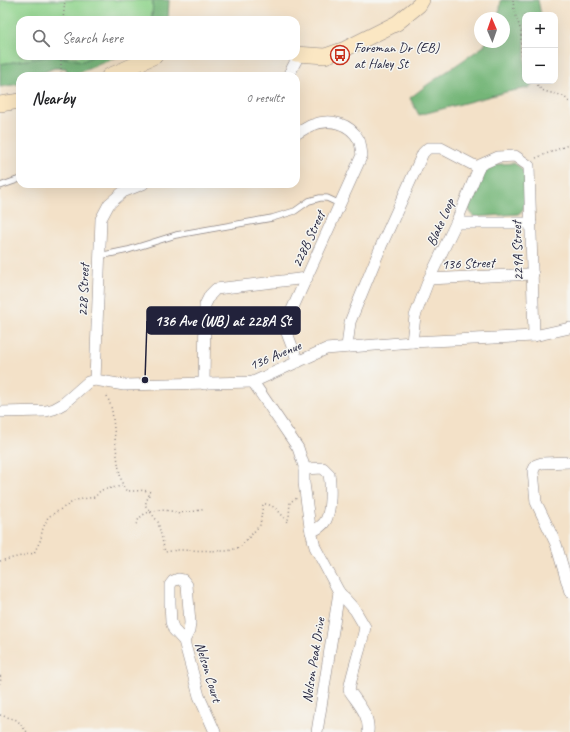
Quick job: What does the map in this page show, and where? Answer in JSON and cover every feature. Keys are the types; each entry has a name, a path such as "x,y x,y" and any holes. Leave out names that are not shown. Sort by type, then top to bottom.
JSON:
{"street":[{"path":"300,54 324,56 345,49 397,23 419,6 422,0"},
{"path":"118,72 146,60"},
{"path":"290,72 295,60"},
{"path":"0,104 16,102"},
{"name":"228B Street","path":"298,362 287,333 290,314 362,155 360,142 353,130 340,123 326,121 312,125 300,132"},
{"path":"347,347 350,322 382,244 423,153 428,148 442,148 479,168 480,165 498,157 515,156 532,162"},
{"name":"229A Street","path":"532,162 531,223 534,336"},
{"name":"Blake Loop","path":"412,342 415,316 429,279 456,223 479,168"},
{"name":"228 Street","path":"95,380 101,219 109,204 123,192 133,188"},
{"path":"456,223 531,223"},
{"name":"136 Street","path":"429,279 533,274"},
{"path":"204,384 205,304 210,294 216,289 306,278"},
{"name":"136 Avenue","path":"95,380 124,384 204,384 253,382 326,349 412,342 534,336 570,328"},
{"path":"0,412 46,411 54,409 63,404 88,382 95,380"},
{"path":"253,382 298,448 304,469 304,483 311,532 315,547 339,592 355,610 365,627 361,647 351,677 349,690 363,710 369,723 368,732"},
{"path":"570,462 542,463 536,465 534,471 536,502 556,544 570,592"},
{"path":"304,469 323,468 329,474 330,480 326,520 321,526 311,532"},
{"name":"Nelson Court","path":"184,641 189,630 187,585 183,580 178,579 173,581 170,585 170,615 174,630 184,641 199,696 215,732"},
{"name":"Nelson Peak Drive","path":"317,732 339,592"}],"lane":[{"path":"0,186 16,180"},
{"path":"99,256 128,250 176,235 272,218 295,211 309,201 320,198 327,198 340,204"}],"path":[{"path":"63,16 64,0"},
{"path":"513,0 514,10 521,31 522,57"},
{"path":"61,60 61,72"},
{"path":"537,84 545,92 563,96 570,102"},
{"path":"532,162 570,143"},
{"path":"106,396 112,410 117,460 122,486 128,491 149,491 150,494 145,505 158,522 165,552 178,550 228,551 240,547 260,525 263,504 273,506 287,522 289,517 290,502 298,498"},
{"path":"0,561 34,553 41,540 42,531 48,517 76,500 95,497 101,490 122,486"},
{"path":"136,524 139,518 150,512 166,510 178,513 197,512 204,508"},
{"path":"178,513 180,517"},
{"path":"0,676 0,684"},
{"path":"0,714 17,720 27,732"}],"green space":[{"path":"0,0 153,0 152,16 16,16 16,60 26,60 0,64"},
{"path":"153,0 169,0 168,16 152,16"},
{"path":"501,0 538,0 540,12 522,12 522,84 532,84 529,88 506,92 419,115 410,98 427,85 481,48 510,48 510,12 499,12"},
{"path":"26,60 109,60 81,72 67,72 66,68 54,68 44,72 16,72 16,85 0,87 0,64"},
{"path":"513,163 520,167 525,174 525,201 522,210 518,214 474,217 469,210 469,205 483,170 490,165"}],"place":[{"name":"Foreman Dr (EB) at Haley St","path":"340,55"},
{"name":"136 Ave (WB) at 228A St","path":"145,380"}]}
